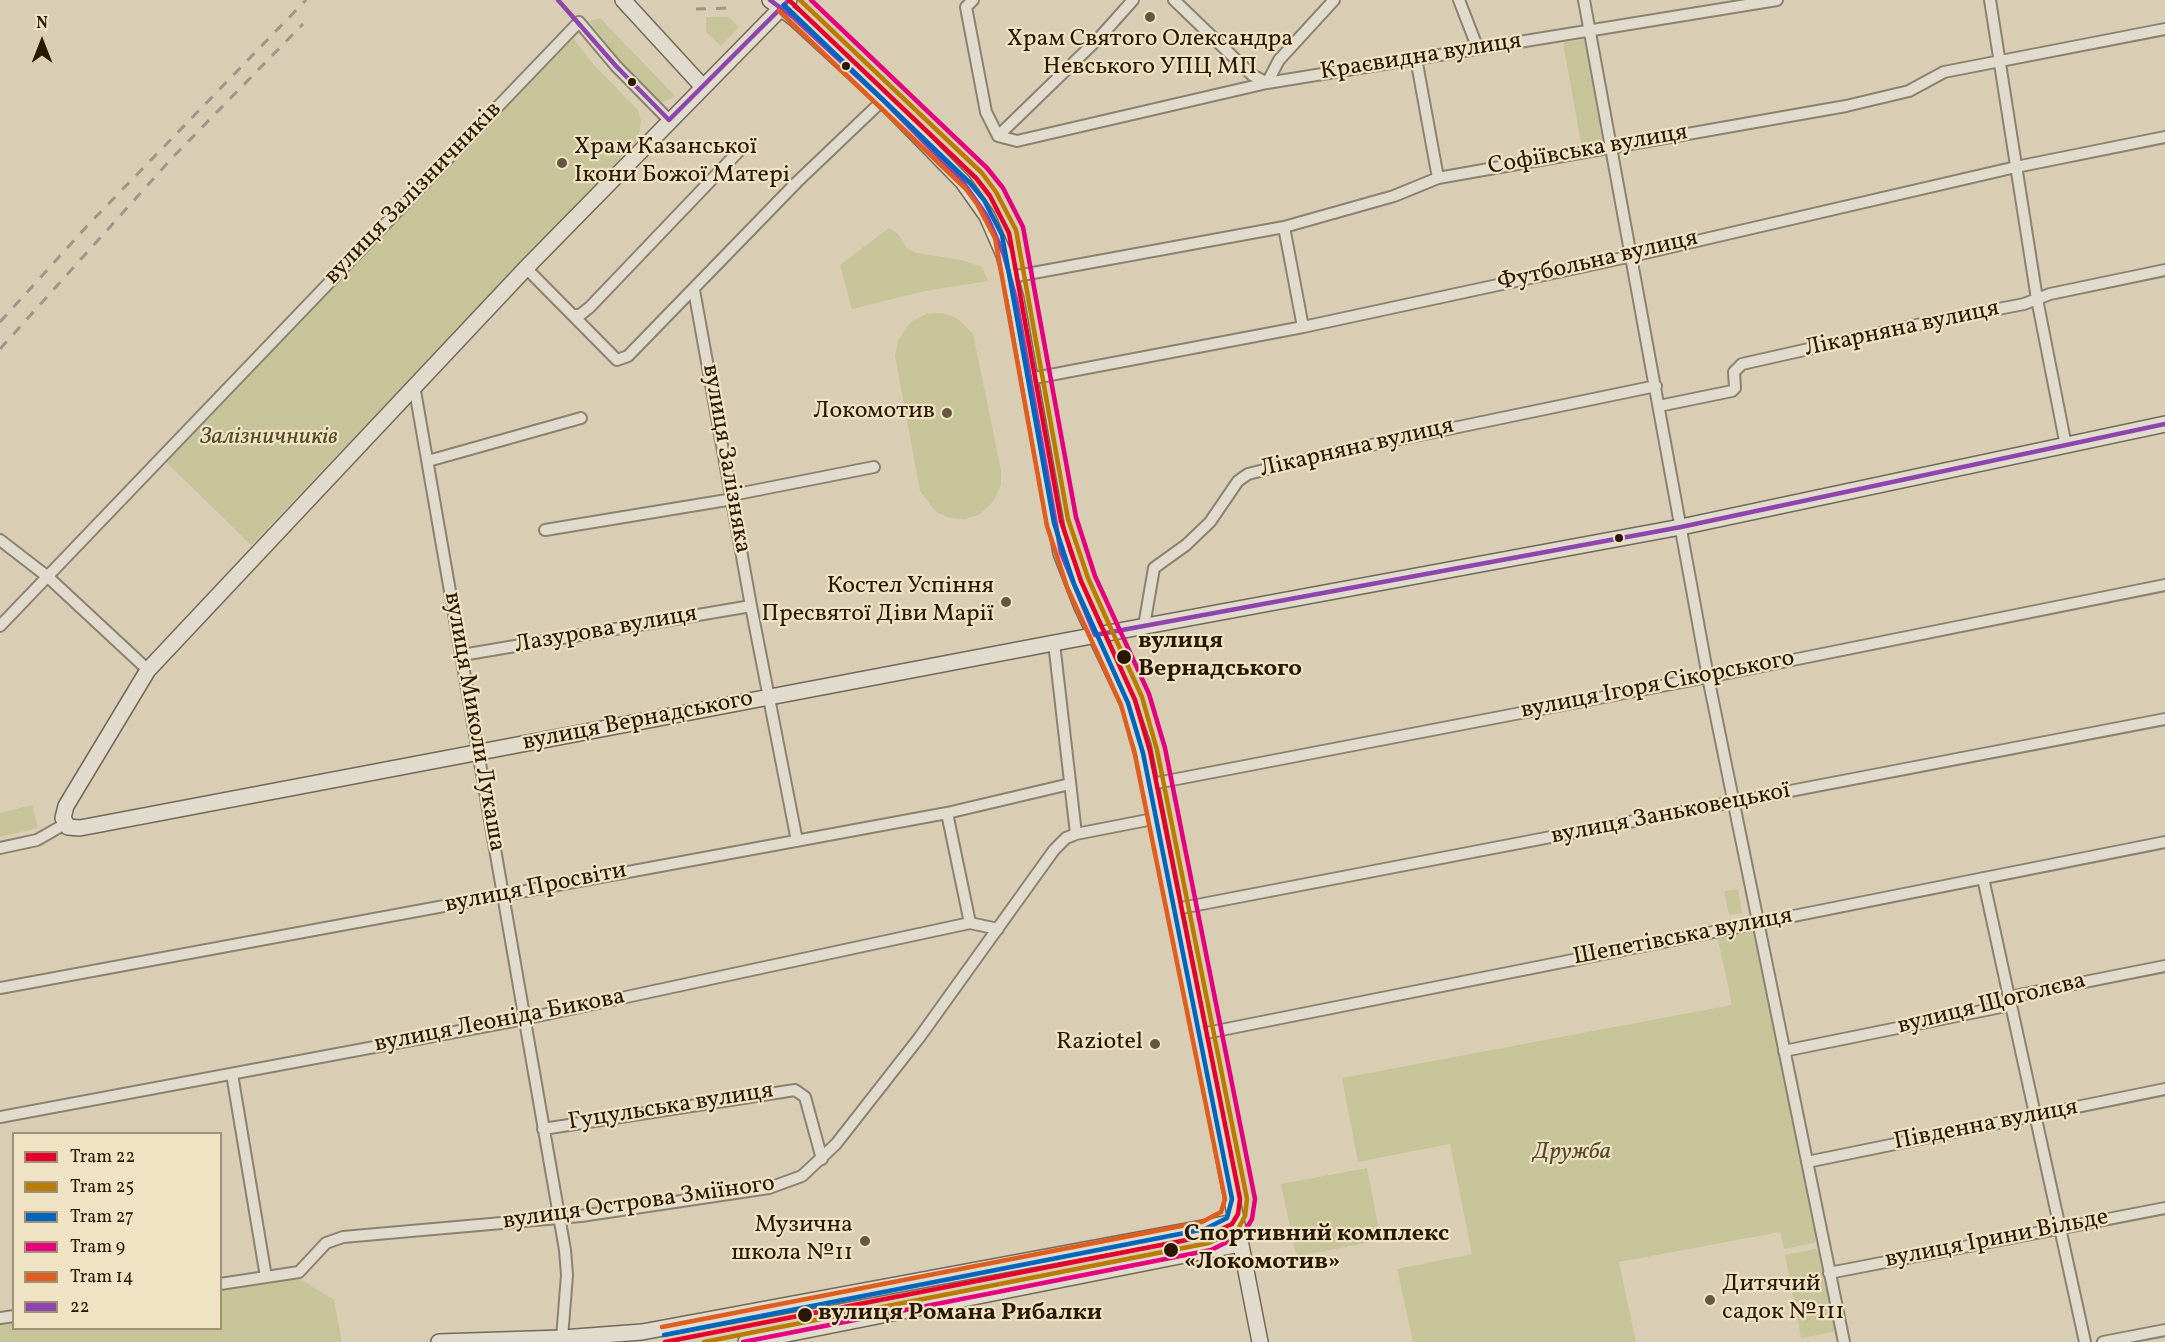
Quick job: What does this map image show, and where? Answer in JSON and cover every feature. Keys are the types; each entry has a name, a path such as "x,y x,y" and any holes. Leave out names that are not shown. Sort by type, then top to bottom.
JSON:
{"street":[{"path":"623,0 703,87"},
{"path":"973,0 966,7 986,112 998,136 1100,37 1133,0"},
{"path":"1174,0 1252,75 1267,83 1279,60 1334,0"},
{"path":"1459,0 1478,49"},
{"path":"1584,0 1708,677 1844,1342"},
{"name":"Краєвидна вулиця","path":"998,136 1017,141 1267,83 1777,0"},
{"path":"1990,0 2037,299 2066,446"},
{"path":"0,848 37,840 64,824 66,806 148,670 414,385 703,87 780,3 883,100 976,198 987,216 1011,277 1061,553 1095,635 1138,726 1201,1034 1235,1222 1260,1342"},
{"name":"вулиця Залізничників","path":"48,577 579,22 616,66 669,120"},
{"name":"Софіївська вулиця","path":"1011,277 1284,227 1394,196 1438,178 1846,106 1909,91 1944,72 2165,29"},
{"path":"1416,58 1438,178"},
{"path":"574,315 617,360 628,356 797,182 883,100"},
{"name":"Футбольна вулиця","path":"1029,379 1303,327 1632,256 2016,167 2165,137"},
{"path":"526,268 568,313 580,315 738,152"},
{"path":"1284,227 1303,327"},
{"name":"Лікарняна вулиця","path":"1659,406 1732,392 1735,388 1734,372 1742,364 2165,270"},
{"name":"вулиця Залізняка","path":"694,290 751,606 797,841"},
{"name":"вулиця Миколи Лукаша","path":"414,385 567,1275 562,1338"},
{"name":"Лікарняна вулиця","path":"1144,626 1154,568 1186,545 1210,522 1238,481 1248,474 1339,451 1656,386"},
{"path":"428,461 581,418"},
{"name":"вулиця Вернадського","path":"64,824 68,827 80,828 1095,635 1681,527 2165,424"},
{"path":"544,530 733,497 874,467"},
{"path":"0,540 48,577 148,670"},
{"path":"0,626 48,577"},
{"name":"вулиця Ігоря Сікорського","path":"1151,784 1708,677 2165,585"},
{"name":"Лазурова вулиця","path":"462,655 751,606"},
{"path":"1054,643 1076,834 1146,823 1158,818"},
{"name":"вулиця Заньковецької","path":"1176,909 1734,804 2165,719"},
{"name":"вулиця Просвіти","path":"0,988 947,813 1070,784"},
{"path":"947,813 970,923"},
{"name":"вулиця Острова Зміїного","path":"222,1284 299,1272 326,1243 343,1237 558,1218 769,1188 802,1176 822,1159 919,1038 1054,850 1066,838 1076,834"},
{"name":"Шепетівська вулиця","path":"1201,1034 2165,842"},
{"path":"1983,878 2085,1342"},
{"name":"вулиця Леоніда Бикова","path":"0,1117 524,1019 970,923 998,929"},
{"name":"вулиця Щоголєва","path":"1785,1051 2165,966"},
{"path":"232,1074 266,1277"},
{"name":"Південна вулиця","path":"1807,1162 2165,1089"},
{"name":"Гуцульська вулиця","path":"543,1129 795,1090 806,1097 822,1159"},
{"name":"вулиця Ірини Вільде","path":"1829,1273 2165,1208"},
{"path":"439,1342 562,1338 642,1332 1235,1222"},
{"path":"746,1342 1240,1244"},
{"path":"2103,1342 2165,1330"}],"green space":[{"path":"706,17 728,17 739,27 721,46 706,32"},
{"path":"600,18 675,96 661,103 625,70 589,21"},
{"name":"Залізничників","path":"573,38 593,64 638,110 641,121 638,140 251,545 165,461"},
{"path":"1585,39 1603,144 1582,148 1563,43"},
{"path":"889,228 898,234 907,248 916,253 962,260 982,267 988,281 925,291 852,309 840,265"},
{"name":"Локомотив","path":"943,313 957,318 973,334 1001,470 1001,484 994,501 979,515 965,519 950,518 936,512 920,491 895,356 898,340 911,322 926,314"},
{"path":"32,805 38,828 0,837 0,813"},
{"path":"1738,889 1742,913 1729,915 1724,891"},
{"name":"Дружба","path":"1746,929 1752,931 1756,945 1818,1238 1814,1243 1784,1249 1780,1232 1619,1262 1636,1342 1413,1342 1397,1269 1472,1254 1450,1144 1358,1162 1342,1078 1732,1005 1717,935"},
{"path":"1367,1168 1381,1240 1299,1256 1295,1251 1281,1184"},
{"path":"1815,1249 1821,1253 1836,1326 1834,1332 1801,1338 1785,1255"},
{"path":"299,1278 334,1300 342,1342 0,1342 0,1322 12,1320 12,1330 222,1330 222,1288"}],"railway":[{"path":"0,322 88,225 306,0"},
{"path":"696,9 730,8"},
{"path":"0,349 173,157 303,24"}],"tram line":[{"name":"22","path":"665,1342 1207,1236 1232,1224 1238,1214 1240,1199 1150,751 1135,700 1081,581 1061,521 1009,233 990,196 976,178 789,0"},
{"name":"25","path":"704,1342 1209,1243 1238,1229 1245,1216 1247,1199 1157,750 1142,697 1088,578 1068,519 1016,230 996,192 982,173 800,0"},
{"name":"9","path":"743,1342 1211,1250 1243,1234 1252,1219 1255,1199 1165,748 1149,694 1095,576 1076,517 1023,227 1003,188 987,168 811,0"},
{"name":"27","path":"664,1335 1205,1229 1227,1218 1232,1199 1143,753 1128,703 1074,584 1054,523 1002,235 984,200 970,183 784,5"},
{"name":"14","path":"662,1327 1202,1222 1221,1212 1225,1199 1135,755 1121,705 1067,587 1047,526 995,238 977,204 965,188 779,11"}],"transit line":[{"name":"22","path":"558,0 616,66 669,120 789,0"},
{"name":"22","path":"770,0 794,18 883,100 963,182 987,216 1004,255 1016,299 1061,553 1095,635 1681,527 2165,424"}],"place":[{"name":"Храм Святого Олександра Невського УПЦ МП","path":"1150,17"},
{"name":"Храм Казанської Ікони Божої Матері","path":"562,163"},
{"name":"Локомотив","path":"947,413"},
{"name":"Костел Успіння Пресвятої Діви Марії","path":"1006,602"},
{"name":"вулиця Вернадського","path":"1124,657"},
{"name":"Raziotel","path":"1155,1044"},
{"name":"Музична школа №11","path":"865,1241"},
{"name":"Спортивний комплекс «Локомотив»","path":"1171,1250"},
{"name":"Дитячий садок №111","path":"1710,1300"},
{"name":"вулиця Романа Рибалки","path":"805,1315"}]}
